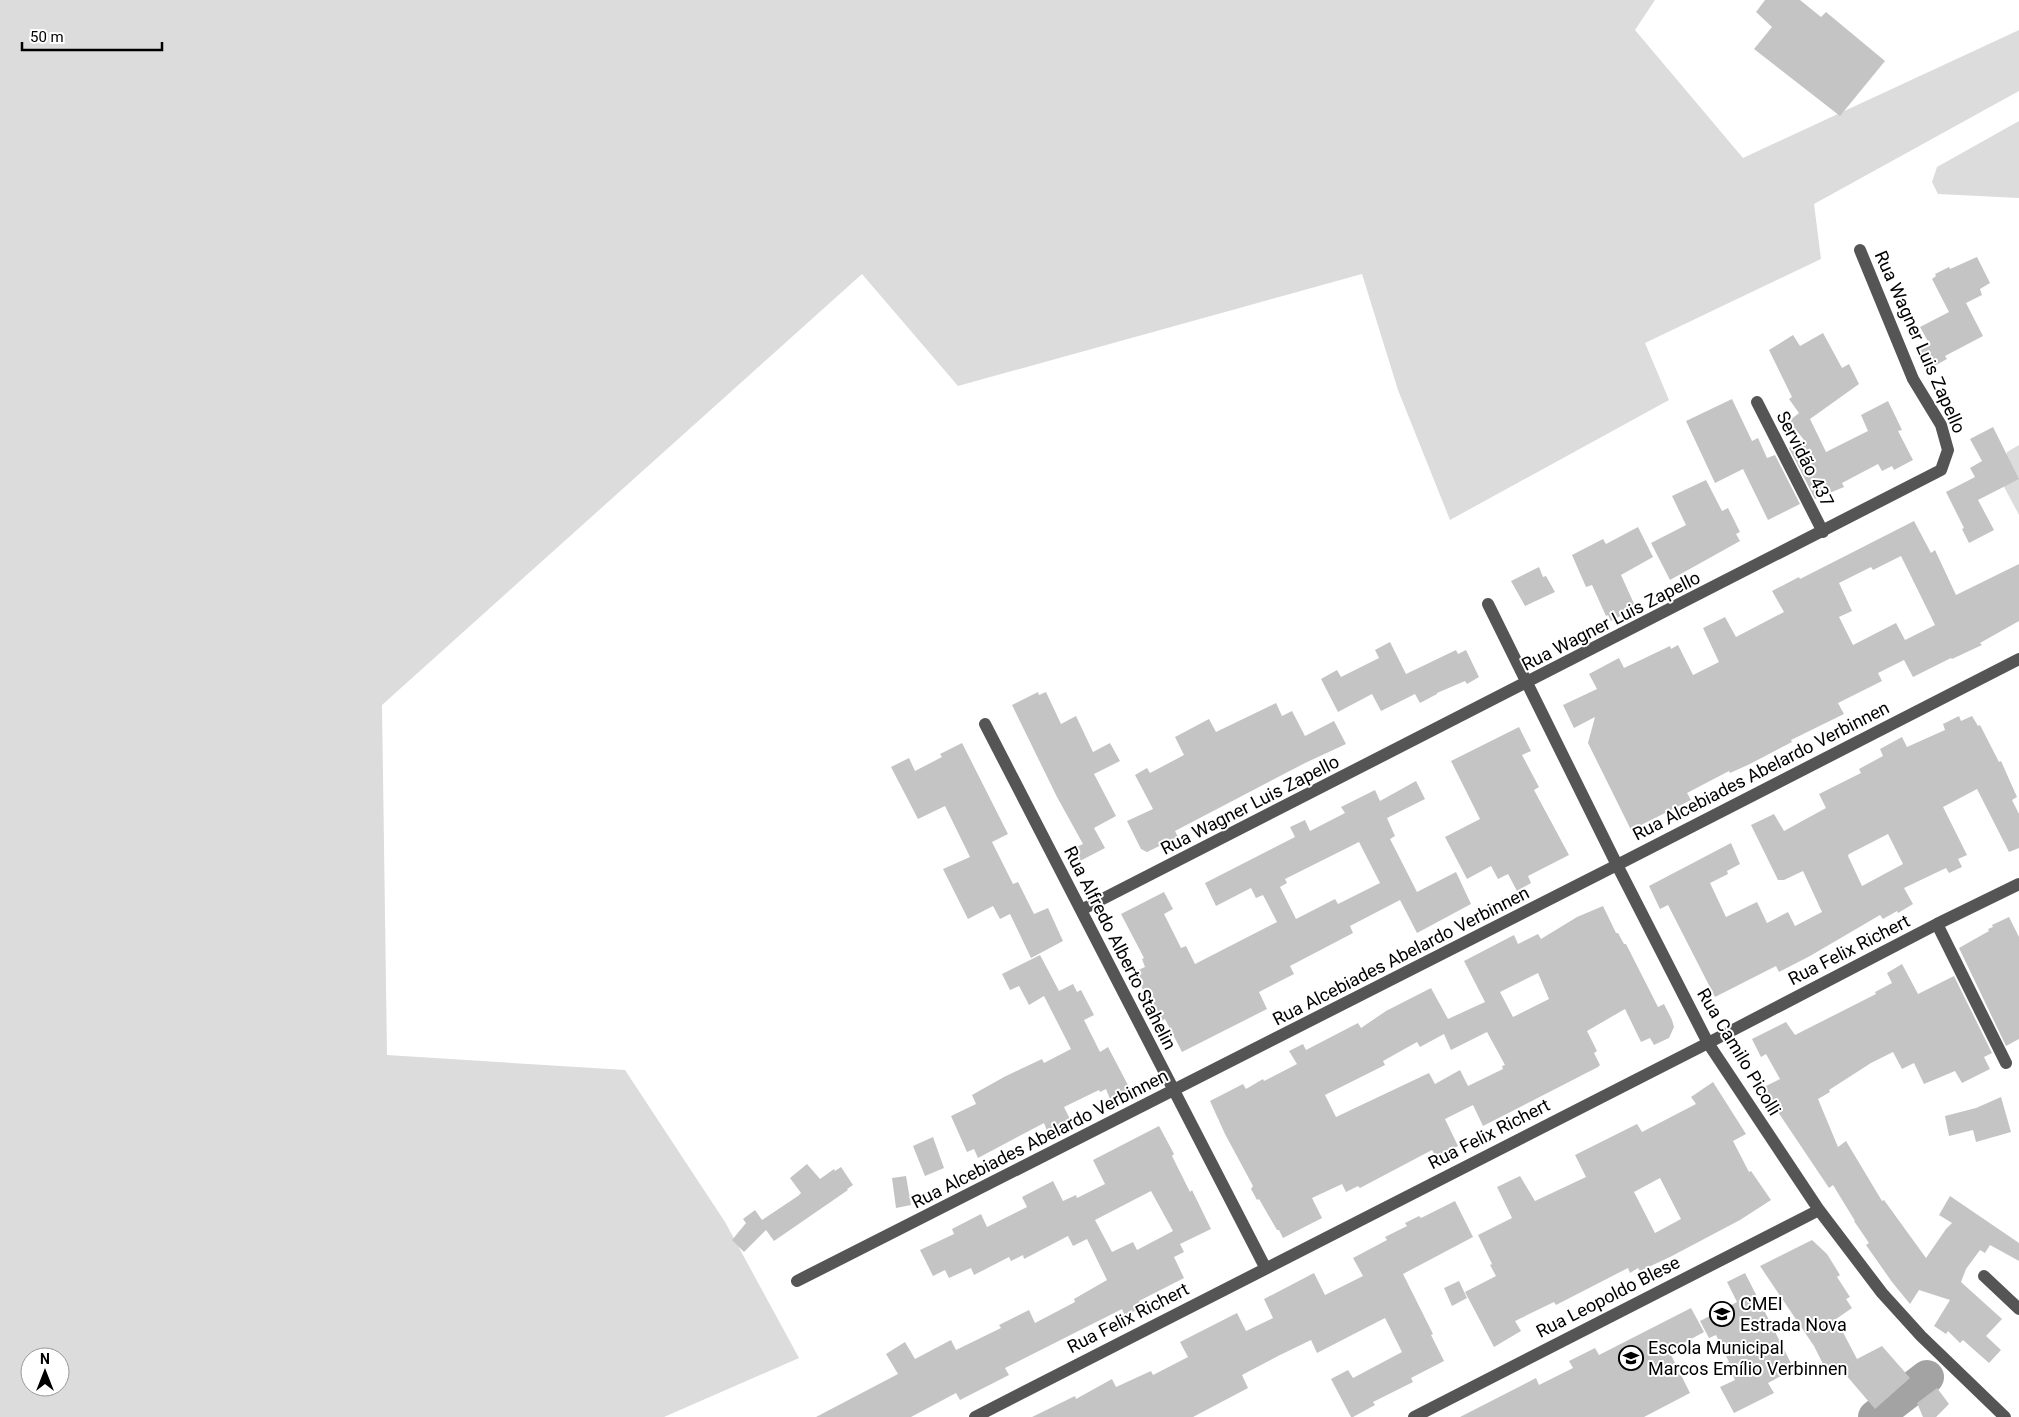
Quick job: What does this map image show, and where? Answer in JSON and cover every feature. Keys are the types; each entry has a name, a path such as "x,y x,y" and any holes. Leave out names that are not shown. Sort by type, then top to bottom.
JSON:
{"street":[{"name":"Rua Wagner Luis Zapello","path":"1081,910 1528,683 1941,470 1948,450 1941,425 1913,379 1860,250"},
{"name":"Servidão 437","path":"1757,402 1823,532"},
{"name":"Rua Camilo Picolli","path":"1488,604 1617,865 1708,1043 1819,1210 1888,1300 1921,1336 2005,1417"},
{"name":"Rua Alcebiades Abelardo Verbinnen","path":"797,1281 1174,1091 2019,658"},
{"name":"Rua Alfredo Alberto Stahelin","path":"985,724 1265,1267"},
{"name":"Rua Felix Richert","path":"974,1417 1265,1267 1708,1043 1937,924 2019,884"},
{"path":"1937,924 2006,1063"},
{"name":"Rua Leopoldo Blese","path":"1414,1417 1819,1210"},
{"path":"1984,1276 2019,1309"}],"shaded area":[{"path":"0,0 1655,0 1635,30 1743,158 2019,30 2019,91 1814,204 1821,259 1645,343 1669,400 1450,520 1398,390 1362,274 958,386 862,274 382,705 387,1055 625,1070 725,1222 799,1358 664,1417 0,1417"},
{"path":"2019,121 2019,198 1938,194 1932,182 1937,167"},
{"path":"2019,445 2019,515 2002,483 2007,452"}],"building":[{"path":"1765,0 1800,0 1821,17 1826,12 1885,61 1840,116 1754,49 1772,27 1756,12"},
{"path":"1977,257 1990,283 1980,289 1982,295 1966,303 1983,336 1945,356 1947,359 1927,370 1918,351 1930,345 1920,327 1949,312 1932,279 1936,276 1935,274 1949,267 1950,269"},
{"path":"1823,333 1842,368 1849,364 1859,384 1810,419 1826,452 1868,431 1861,415 1888,401 1902,430 1898,431 1913,460 1894,470 1892,466 1882,471 1878,464 1842,483 1844,487 1815,499 1789,448 1804,440 1789,421 1799,413 1789,399 1792,397 1769,350 1793,335 1800,346"},
{"path":"1732,399 1752,441 1758,438 1767,458 1775,455 1800,504 1768,520 1743,469 1715,483 1686,421"},
{"path":"1993,427 2019,479 1978,500 1994,530 1969,543 1962,529 1964,528 1946,492 1975,477 1970,468 1982,461 1970,439"},
{"path":"1706,480 1722,511 1728,508 1740,532 1736,534 1740,541 1670,580 1651,543 1686,525 1672,496"},
{"path":"1914,521 1931,553 1935,550 1956,595 2019,564 2019,621 1980,643 1982,645 1913,677 1904,660 1878,673 1882,681 1838,703 1844,714 1791,740 1792,742 1750,764 1730,773 1729,771 1687,793 1691,800 1631,830 1588,743 1595,717 1574,728 1563,705 1597,689 1589,674 1619,658 1624,668 1670,646 1671,649 1678,645 1693,675 1719,662 1703,628 1725,617 1736,637 1784,612 1772,591 1799,577 1800,579","holes":["1901,556 1935,625 1905,640 1896,623 1853,645 1839,617 1852,611 1839,583 1871,567 1873,570"]},
{"path":"1638,527 1653,557 1621,575 1636,608 1611,621 1608,615 1606,616 1592,585 1586,587 1572,555 1603,539 1606,544"},
{"path":"1539,567 1543,577 1546,576 1555,592 1525,606 1511,581"},
{"path":"1390,642 1406,674 1456,650 1458,654 1466,650 1479,677 1467,684 1465,681 1437,693 1420,703 1415,694 1381,711 1372,694 1338,712 1321,679 1337,670 1341,677 1379,658 1375,650"},
{"path":"1038,692 1039,695 1046,692 1061,724 1076,716 1093,752 1110,743 1120,761 1094,774 1116,816 1094,828 1105,848 1078,862 1072,849 1083,844 1057,797 1012,705"},
{"path":"1276,703 1282,716 1292,711 1305,736 1334,721 1346,744 1305,763 1175,831 1178,837 1147,852 1141,849 1127,821 1153,809 1135,775 1147,768 1150,773 1184,755 1175,737 1209,719 1216,732"},
{"path":"1959,716 1961,721 1972,716 1978,726 1980,725 1999,762 2001,761 2017,797 2012,800 2019,814 2019,848 2009,852 1977,789 1943,807 1967,855 1958,859 1962,867 1949,873 1946,868 1904,888 1913,904 1898,913 1897,911 1883,919 1880,915 1779,972 1776,966 1715,997 1668,905 1660,909 1649,886 1731,843 1740,864 1727,871 1728,874 1710,883 1726,917 1757,902 1767,923 1788,912 1795,926 1822,912 1803,871 1784,880 1778,880 1751,825 1774,814 1784,831 1826,808 1819,794 1861,773 1859,769 1883,756 1880,749 1902,737 1907,747 1945,730 1943,724","holes":["1888,834 1903,864 1862,886 1848,856"]},
{"path":"1519,727 1531,751 1522,755 1539,787 1534,790 1569,855 1528,876 1531,883 1517,891 1508,874 1498,879 1491,866 1467,879 1445,837 1480,819 1451,761"},
{"path":"962,743 1008,834 992,842 1013,884 1018,882 1034,914 1048,908 1063,941 1031,958 1010,914 1000,919 993,906 968,919 943,869 970,857 945,806 918,819 891,767 909,758 915,771 942,757 940,754"},
{"path":"1416,781 1425,799 1387,818 1395,836 1390,839 1417,892 1456,872 1471,904 1417,933 1400,900 1350,926 1353,933 1290,966 1294,974 1259,992 1267,1009 1182,1052 1165,1019 1159,1022 1134,972 1145,967 1142,959 1144,958 1121,914 1164,892 1173,909 1164,914 1181,948 1186,946 1195,964 1277,922 1263,895 1256,898 1251,888 1216,906 1205,883 1295,837 1290,827 1305,820 1310,831 1345,813 1341,807 1375,790 1380,801","holes":["1359,842 1380,883 1338,904 1335,899 1296,919 1280,887 1287,883 1285,879"]},
{"path":"1603,906 1616,933 1626,944 1658,1007 1664,1004 1672,1020 1674,1027 1669,1038 1654,1045 1650,1038 1641,1042 1625,1009 1587,1031 1597,1051 1594,1053 1600,1065 1598,1067 1483,1126 1473,1105 1445,1119 1458,1146 1436,1157 1432,1150 1360,1188 1358,1186 1346,1192 1342,1184 1312,1198 1322,1218 1283,1238 1251,1189 1253,1186 1225,1134 1210,1101 1243,1084 1246,1089 1297,1064 1289,1051 1303,1044 1306,1050 1358,1023 1361,1028 1386,1011 1431,988 1448,1019 1485,1002 1464,961 1514,935 1518,944 1538,934 1541,939 1577,917","holes":["1538,973 1549,999 1513,1017 1500,992","1487,1032 1505,1065 1502,1066 1503,1069 1468,1086 1460,1070 1435,1084 1429,1073 1336,1117 1325,1095 1385,1065 1383,1061 1417,1042 1420,1047 1444,1034 1451,1050"]},
{"path":"2009,917 2019,937 2019,1039 2006,1046 1959,948 1989,931 1988,929 1993,927 1992,925"},
{"path":"1040,955 1059,991 1073,984 1077,992 1081,990 1094,1015 1084,1020 1100,1052 1108,1047 1130,1089 1110,1099 1106,1089 1100,1092 1099,1090 1064,1107 1070,1119 1047,1131 1044,1123 978,1158 974,1149 967,1152 951,1116 976,1104 972,1095 1004,1077 1042,1059 1044,1063 1071,1049 1044,996 1029,1005 1019,986 1010,990 1002,974"},
{"path":"1902,964 1918,994 1954,976 1992,1053 1984,1057 1990,1069 1962,1083 1955,1071 1924,1084 1914,1063 1902,1069 1893,1052 1871,1063 1818,1099 1838,1147 1846,1141 1882,1201 1884,1200 1926,1258 1952,1223 1939,1215 1950,1196 2019,1243 2019,1261 1990,1245 1985,1253 1980,1250 1966,1269 1961,1282 2002,1319 1986,1336 2001,1350 1989,1363 1963,1340 1960,1343 1948,1331 1946,1334 1934,1326 1950,1300 1919,1290 1910,1304 1866,1245 1869,1243 1833,1185 1829,1188 1762,1088 1780,1079 1766,1054 1761,1057 1752,1039 1786,1022 1795,1035 1876,994 1875,992 1892,983 1887,973"},
{"path":"1713,1082 1746,1134 1733,1141 1749,1172 1751,1171 1771,1200 1740,1220 1670,1257 1640,1271 1638,1268 1630,1273 1628,1268 1556,1305 1554,1302 1515,1321 1521,1331 1494,1347 1465,1292 1496,1276 1478,1235 1512,1218 1497,1187 1520,1176 1535,1201 1586,1177 1575,1155 1637,1124 1642,1132 1696,1104 1691,1097","holes":["1660,1178 1681,1219 1655,1233 1634,1192"]},
{"path":"2001,1097 2011,1132 1976,1142 1973,1130 1949,1136 1945,1116 1976,1108"},
{"path":"1159,1126 1174,1154 1172,1156 1190,1192 1192,1190 1211,1229 1180,1244 1184,1252 1174,1257 1184,1278 1139,1301 1142,1307 1125,1316 1122,1309 1005,1368 1009,1375 960,1400 956,1393 911,1417 816,1417 898,1374 886,1354 905,1342 915,1359 951,1340 956,1350 1001,1328 999,1325 1029,1310 1035,1323 1075,1302 1074,1299 1107,1280 1087,1239 1073,1246 1068,1236 1024,1259 1023,1255 1011,1261 1009,1257 974,1275 971,1268 949,1278 945,1270 933,1276 920,1250 954,1234 952,1229 981,1214 987,1227 1027,1207 1022,1197 1053,1181 1063,1201 1076,1195 1077,1198 1105,1184 1093,1160","holes":["1151,1191 1173,1231 1137,1250 1133,1242 1112,1252 1095,1220"]},
{"path":"933,1137 944,1168 925,1176 913,1146"},
{"path":"807,1164 820,1179 834,1169 835,1171 841,1167 853,1185 774,1241 766,1230 744,1252 732,1240 746,1223 743,1219 755,1210 762,1220 798,1196 801,1193 790,1178"},
{"path":"906,1176 911,1205 896,1208 892,1178"},
{"path":"1455,1201 1473,1237 1403,1274 1433,1334 1431,1335 1444,1361 1411,1378 1413,1382 1373,1402 1375,1405 1353,1417 1351,1417 1331,1379 1348,1370 1353,1378 1402,1352 1385,1318 1317,1353 1311,1340 1278,1356 1242,1375 1248,1388 1193,1417 1032,1417 1075,1396 1076,1399 1112,1379 1116,1387 1151,1371 1153,1375 1188,1357 1180,1342 1237,1313 1246,1331 1273,1318 1264,1299 1314,1273 1325,1295 1363,1276 1353,1258 1387,1240 1385,1237 1407,1226 1405,1223 1419,1216 1421,1218"},
{"path":"1812,1240 1827,1254 1840,1275 1837,1277 1850,1297 1846,1299 1852,1308 1836,1319 1857,1359 1882,1346 1910,1378 1875,1409 1840,1368 1828,1374 1814,1346 1760,1266"},
{"path":"1745,1273 1794,1369 1768,1383 1774,1393 1734,1413 1720,1387 1735,1380 1727,1363 1729,1362 1716,1335 1709,1338 1700,1321 1737,1302 1727,1282"},
{"path":"1459,1281 1467,1298 1452,1306 1444,1288"},
{"path":"1691,1308 1704,1332 1669,1351 1690,1393 1644,1417 1460,1417 1536,1378 1539,1385 1573,1368 1569,1361 1595,1348 1599,1355"},
{"path":"1937,1388 1949,1404 1936,1417 1923,1417 1917,1403"}],"waterway":[{"path":"1875,1417 1927,1377"}],"place":[{"name":"CMEI Estrada Nova","path":"1722,1314"},
{"name":"Escola Municipal Marcos Emílio Verbinnen","path":"1631,1358"}]}
